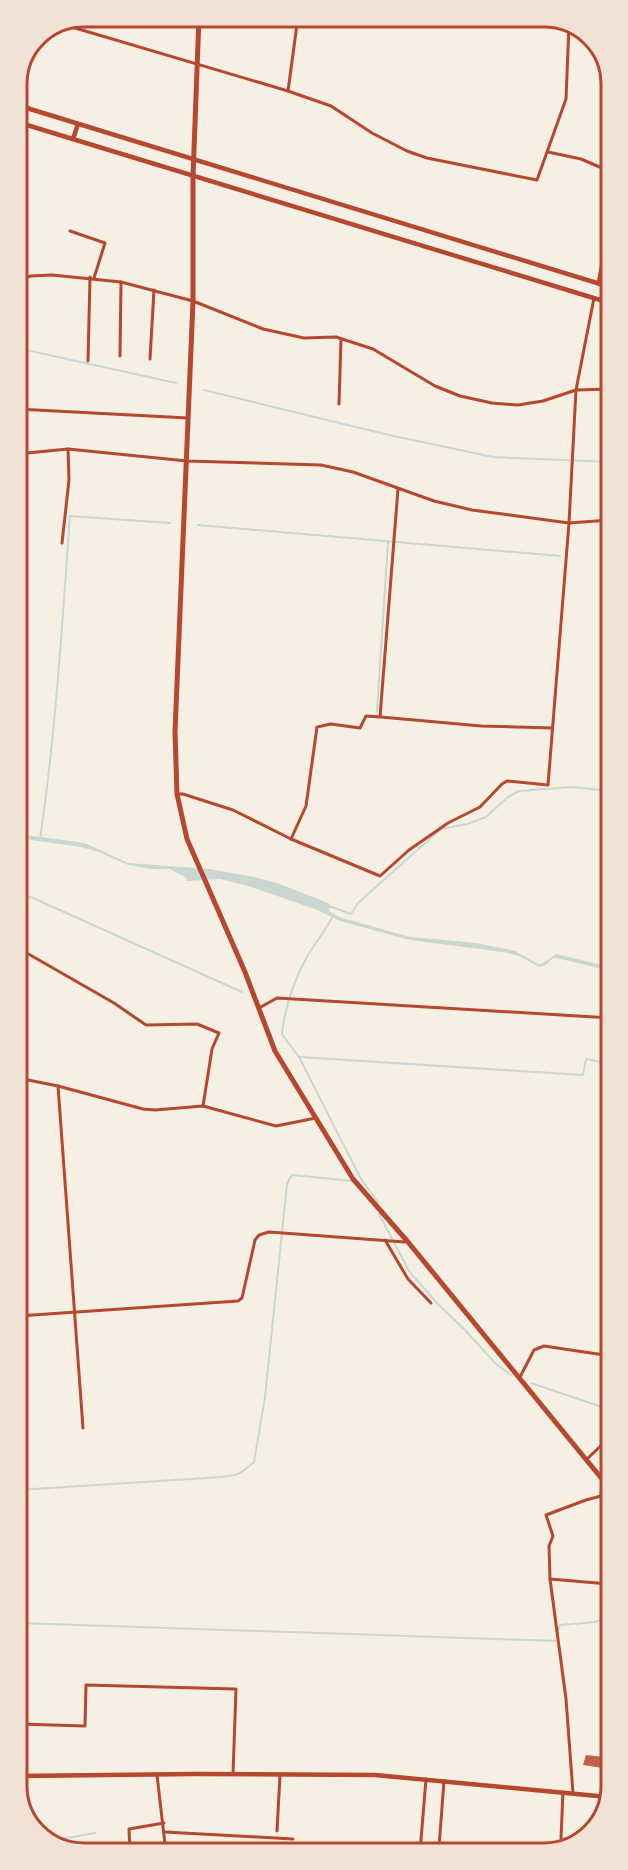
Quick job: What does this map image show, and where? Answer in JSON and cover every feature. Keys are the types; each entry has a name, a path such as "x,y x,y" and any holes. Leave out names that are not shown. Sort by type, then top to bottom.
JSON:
{"highway":[{"path":"199,27 193,176 193,301 175,732 177,794 187,839 245,972 275,1050 353,1179 408,1242 601,1478"}],"main road":[{"path":"27,108 601,284"},
{"path":"73,139 78,124"},
{"path":"27,125 601,300"},
{"path":"27,1776 375,1775 600,1796"}],"street":[{"path":"288,91 297,27"},
{"path":"74,28 288,91 331,106 372,133 407,151 427,158 537,180 566,99 569,33"},
{"path":"548,152 581,159 601,168"},
{"path":"70,231 105,243 92,278 88,361"},
{"path":"598,283 601,267"},
{"path":"27,279 52,275 122,282 193,301 263,329 304,338 341,339 374,349 435,386 460,396 492,403 518,405 576,390 601,389"},
{"path":"120,356 122,282"},
{"path":"150,359 153,290"},
{"path":"177,794 233,810 291,839 380,876 409,849 429,835 480,807 507,781 548,785 569,523 576,390 594,298"},
{"path":"339,404 341,339"},
{"path":"27,410 188,418"},
{"path":"27,453 68,449 187,461 321,465 353,472 434,501 472,510 569,523 601,521"},
{"path":"62,543 69,480 68,449"},
{"path":"380,717 398,489"},
{"path":"291,839 306,806 317,727 331,724 360,728 366,716 481,726 552,728"},
{"path":"27,953 114,1003 146,1026 197,1024 219,1033 212,1049 203,1106"},
{"path":"259,1008 277,998 601,1017"},
{"path":"27,1080 143,1109 203,1106 276,1126 317,1118"},
{"path":"58,1086 83,1428"},
{"path":"27,1315 238,1301 242,1299 255,1240 259,1234 269,1232 408,1242"},
{"path":"385,1240 408,1279 431,1303"},
{"path":"520,1377 534,1350 544,1346 601,1355"},
{"path":"587,1459 601,1446"},
{"path":"573,1793 566,1700 550,1579 549,1546 553,1536 546,1515 601,1496"},
{"path":"550,1579 601,1585"},
{"path":"27,1724 85,1726 86,1684 236,1689 233,1774"},
{"path":"277,1831 280,1774"},
{"path":"157,1775 166,1843"},
{"path":"421,1843 426,1779"},
{"path":"439,1843 444,1781"},
{"path":"561,1838 563,1792"},
{"path":"129,1843 129,1829 164,1823"},
{"path":"165,1832 293,1839"}],"shaded area":[{"path":"27,835 85,843 128,863 209,869 277,883 330,904 329,911 339,917 410,937 477,943 515,951 538,964 556,954 601,965 601,969 557,958 539,967 519,956 503,952 410,940 340,921 315,909 248,886 220,879 187,881 187,878 170,869 128,865 81,847 27,839"}],"building":[{"path":"586,1755 601,1757 601,1768 583,1765"}],"waterway":[{"path":"27,350 176,383"},
{"path":"204,390 389,435 493,457 601,462"},
{"path":"40,839 54,718 70,516 170,523"},
{"path":"198,525 560,556"},
{"path":"377,711 388,541"},
{"path":"327,907 351,914 358,903 441,829 467,824 486,817 508,797 519,791 572,787 601,790"},
{"path":"27,896 242,992"},
{"path":"333,916 298,974 288,1003 282,1034 299,1057 361,1179 378,1202"},
{"path":"299,1057 583,1075 586,1059 601,1062"},
{"path":"27,1489 222,1477 235,1475 254,1462 265,1397 287,1184 293,1175 351,1181"},
{"path":"379,1214 409,1271 495,1363 511,1375"},
{"path":"531,1383 601,1407"},
{"path":"558,1631 560,1625 596,1622 601,1619"},
{"path":"27,1623 557,1641"},
{"path":"62,1839 95,1833"}]}
